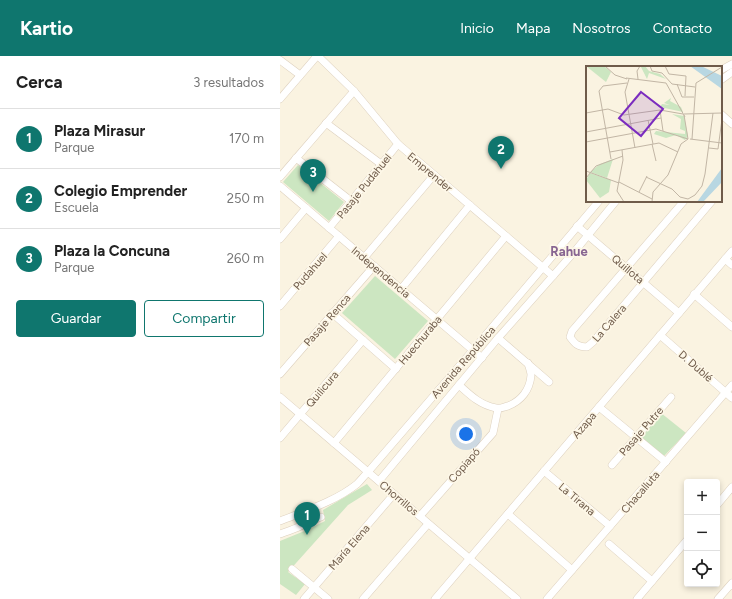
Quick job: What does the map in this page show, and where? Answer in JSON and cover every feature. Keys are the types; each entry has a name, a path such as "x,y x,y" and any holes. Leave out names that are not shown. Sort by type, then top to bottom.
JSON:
{"street":[{"path":"280,99 317,56"},
{"name":"Emprender","path":"317,56 354,91 398,144 553,276"},
{"path":"280,60 300,75"},
{"path":"722,69 732,64"},
{"path":"722,79 732,72"},
{"path":"280,176 354,91"},
{"path":"722,115 732,124"},
{"path":"326,123 382,164"},
{"name":"Pasaje Pudahuel","path":"329,228 398,144"},
{"path":"296,158 351,201"},
{"path":"364,258 434,175"},
{"name":"Independencia","path":"280,186 482,358"},
{"name":"Avenida República","path":"280,521 314,508 344,493 368,472 598,202"},
{"name":"Avenida República","path":"379,481 498,338 553,276 615,202"},
{"name":"La Calera","path":"683,202 572,331 570,337 575,344 581,347 587,347 593,342 711,202"},
{"path":"401,288 470,205"},
{"path":"280,239 306,208"},
{"name":"Quillota","path":"577,226 679,313"},
{"name":"Pudahuel","path":"280,306 339,236"},
{"name":"Huechuraba","path":"334,443 438,320 506,236"},
{"name":"Azapa","path":"435,599 732,251"},
{"path":"725,259 732,264"},
{"name":"Pasaje Renca","path":"280,374 374,266"},
{"path":"694,294 732,327"},
{"path":"332,313 396,369"},
{"name":"D. Dublé","path":"660,335 732,398"},
{"path":"498,338 549,382"},
{"name":"Quilicura","path":"280,438 363,340"},
{"path":"459,385 485,406 498,409 515,403 523,396 529,387 531,374 528,363"},
{"name":"Chacalluta","path":"547,599 732,385"},
{"name":"Chorrillos","path":"280,397 517,599"},
{"name":"Pasaje Putre","path":"612,465 671,397"},
{"path":"599,407 666,462"},
{"name":"Copiapó","path":"420,516 493,432 498,409"},
{"name":"La Tirana","path":"544,471 610,526"},
{"path":"720,501 732,487"},
{"name":"María Elena","path":"304,599 394,494"},
{"path":"306,523 313,517 314,508"},
{"path":"508,514 572,570"},
{"path":"280,534 321,517"},
{"path":"364,599 428,524"},
{"path":"609,544 652,581"},
{"path":"637,599 684,544"},
{"path":"292,569 328,599"},
{"path":"718,599 732,583"}],"green space":[{"path":"298,165 344,202 329,221 283,182"},
{"path":"375,276 428,321 395,359 342,313"},
{"path":"661,413 686,433 664,456 640,436"},
{"path":"367,484 372,490 348,505 288,572 305,584 296,595 280,584 280,541 325,521 323,510"}],"place":[{"name":"Colegio Emprender","path":"501,169"},
{"name":"Plaza la Concuna","path":"313,192"},
{"name":"Plaza Mirasur","path":"307,535"}],"district":[{"name":"Rahue","path":"569,251"}]}
